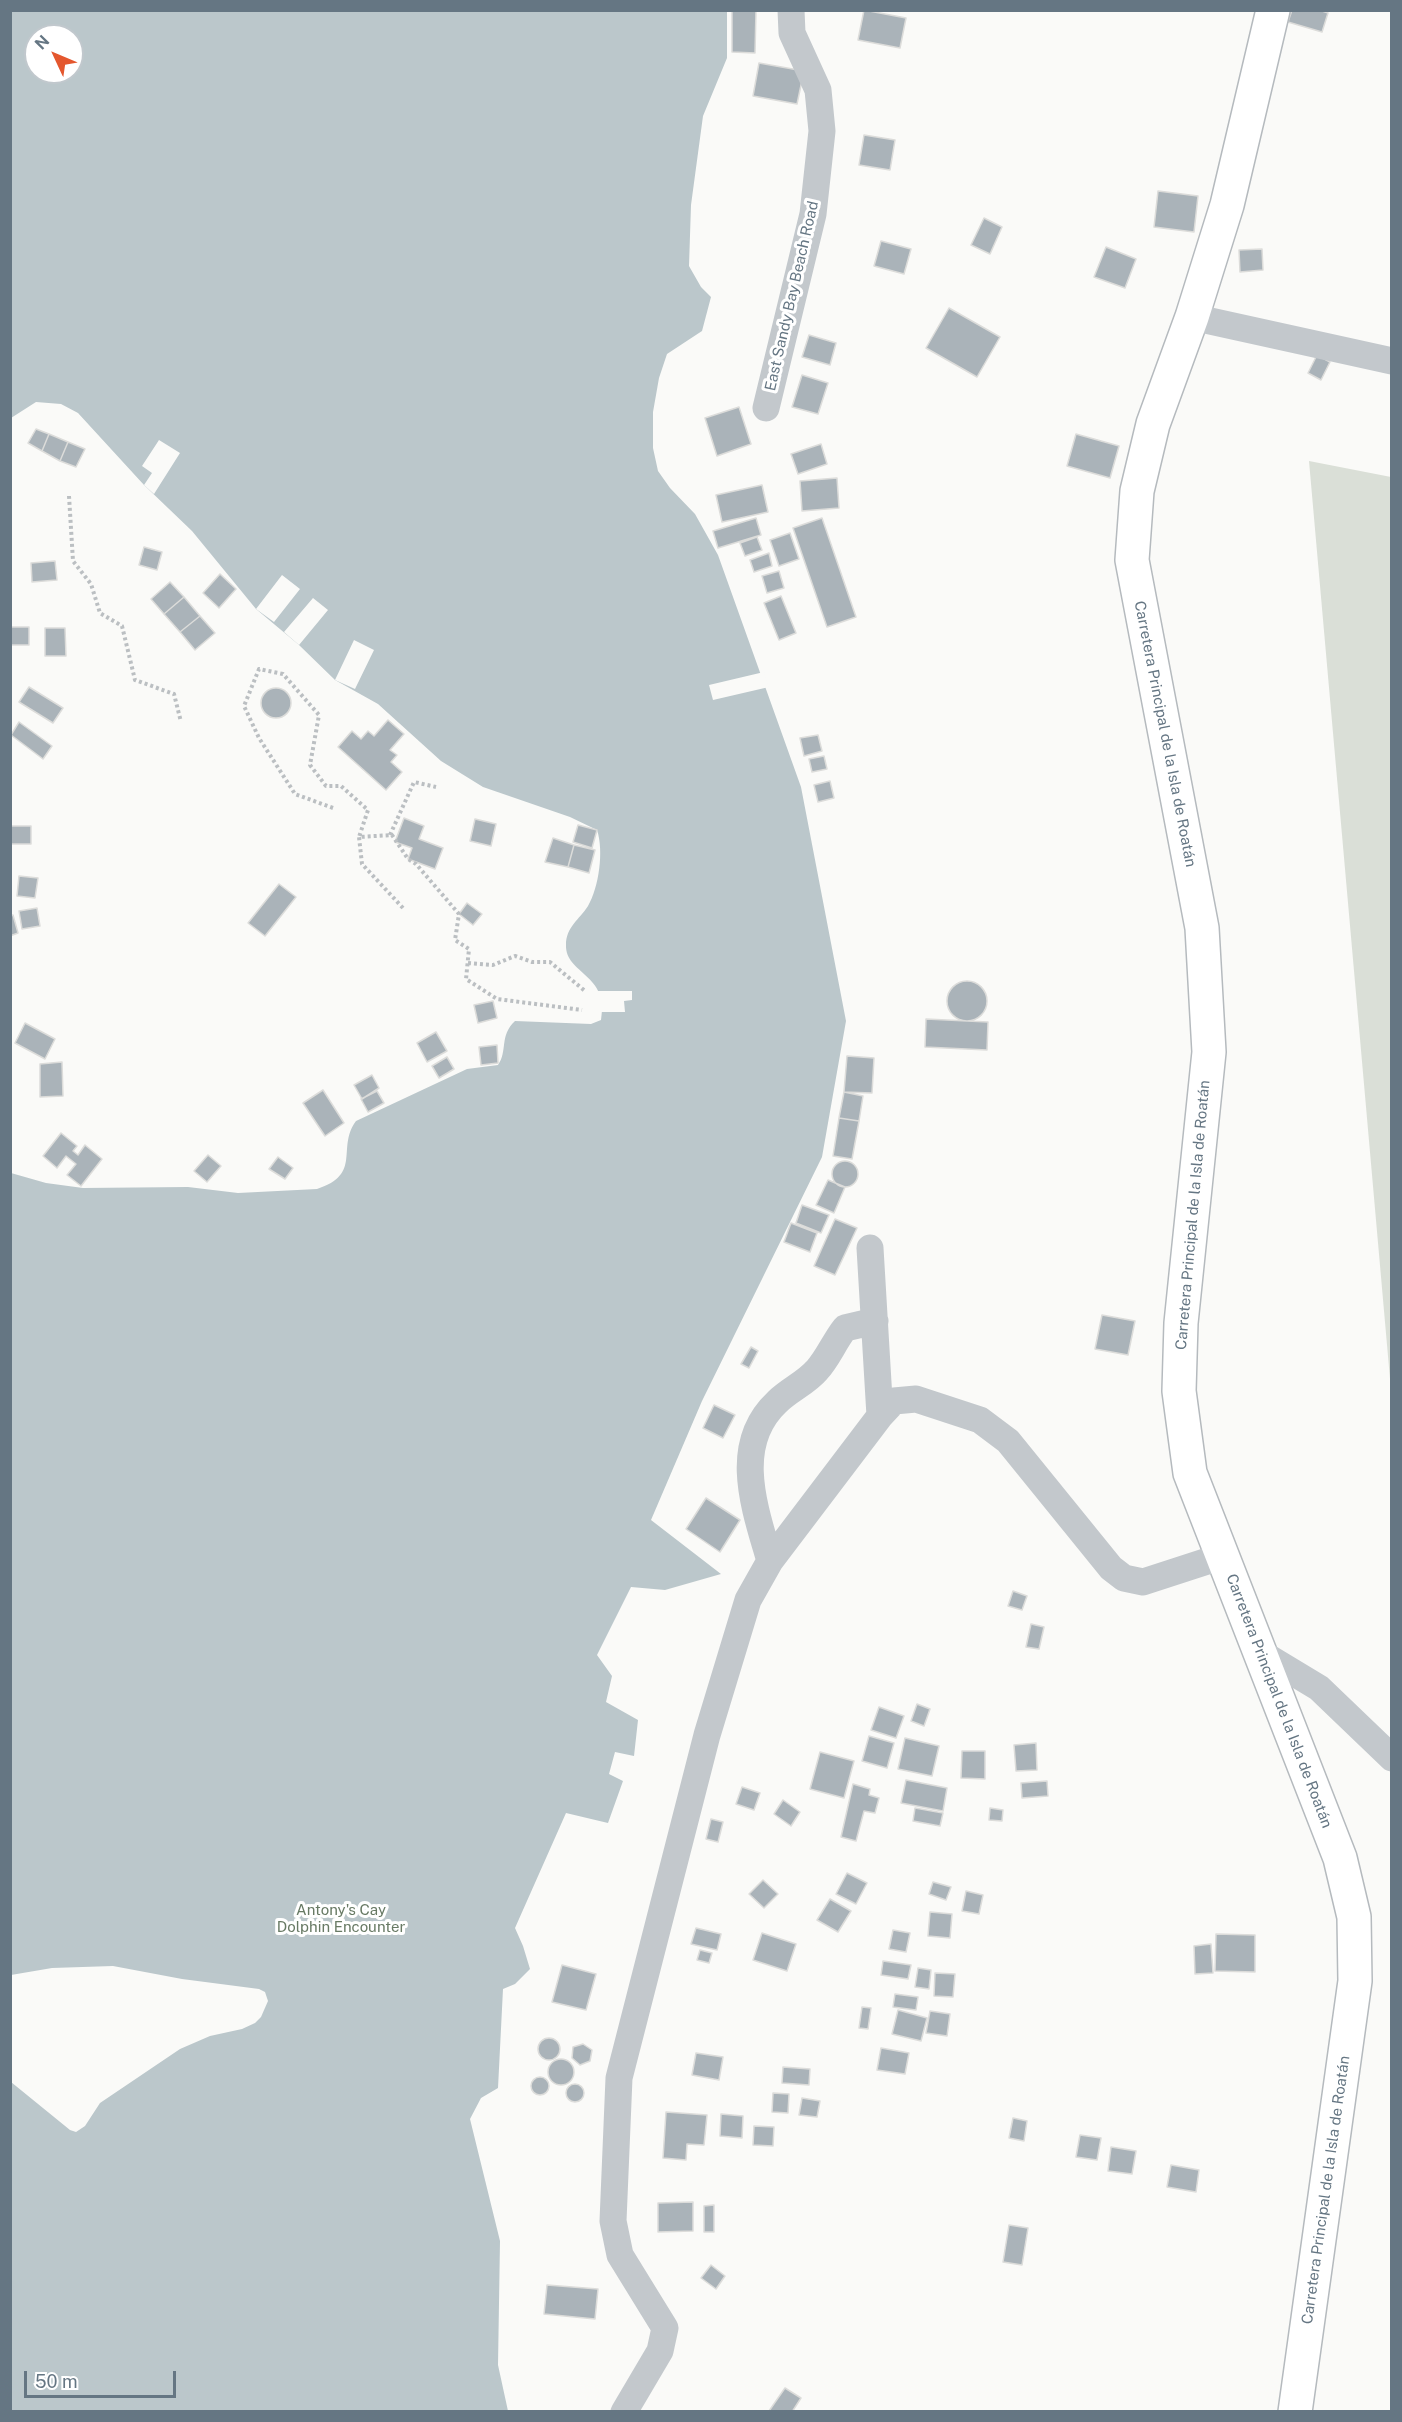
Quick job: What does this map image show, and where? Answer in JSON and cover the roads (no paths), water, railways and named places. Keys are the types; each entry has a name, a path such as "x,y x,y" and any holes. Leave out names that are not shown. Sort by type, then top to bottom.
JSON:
{"main road":[{"name":"Carretera Principal de la Isla de Roatán","path":"1273,10 1227,205 1192,317 1153,424 1137,491 1132,560 1203,928 1209,1052 1180,1323 1179,1391 1190,1473 1340,1858 1354,1917 1355,1981 1294,2412"}],"street":[{"name":"East Sandy Bay Beach Road","path":"766,408 813,214 822,131 818,90 792,33 790,10"},
{"path":"1192,317 1392,361"},
{"path":"870,1248 880,1416"},
{"path":"770,1562 752,1501 749,1472 751,1445 761,1422 776,1402 814,1373 845,1328 875,1321"},
{"path":"624,2412 660,2351 665,2328 620,2255 613,2221 619,2078 707,1735 748,1600 770,1562 880,1416 894,1401 916,1399 980,1420 1008,1441 1111,1568 1124,1578 1143,1582 1224,1556"},
{"path":"1261,1653 1319,1688 1392,1758"}],"park label":[{"name":"Antony's Cay Dolphin Encounter","path":"341,1918"}]}
